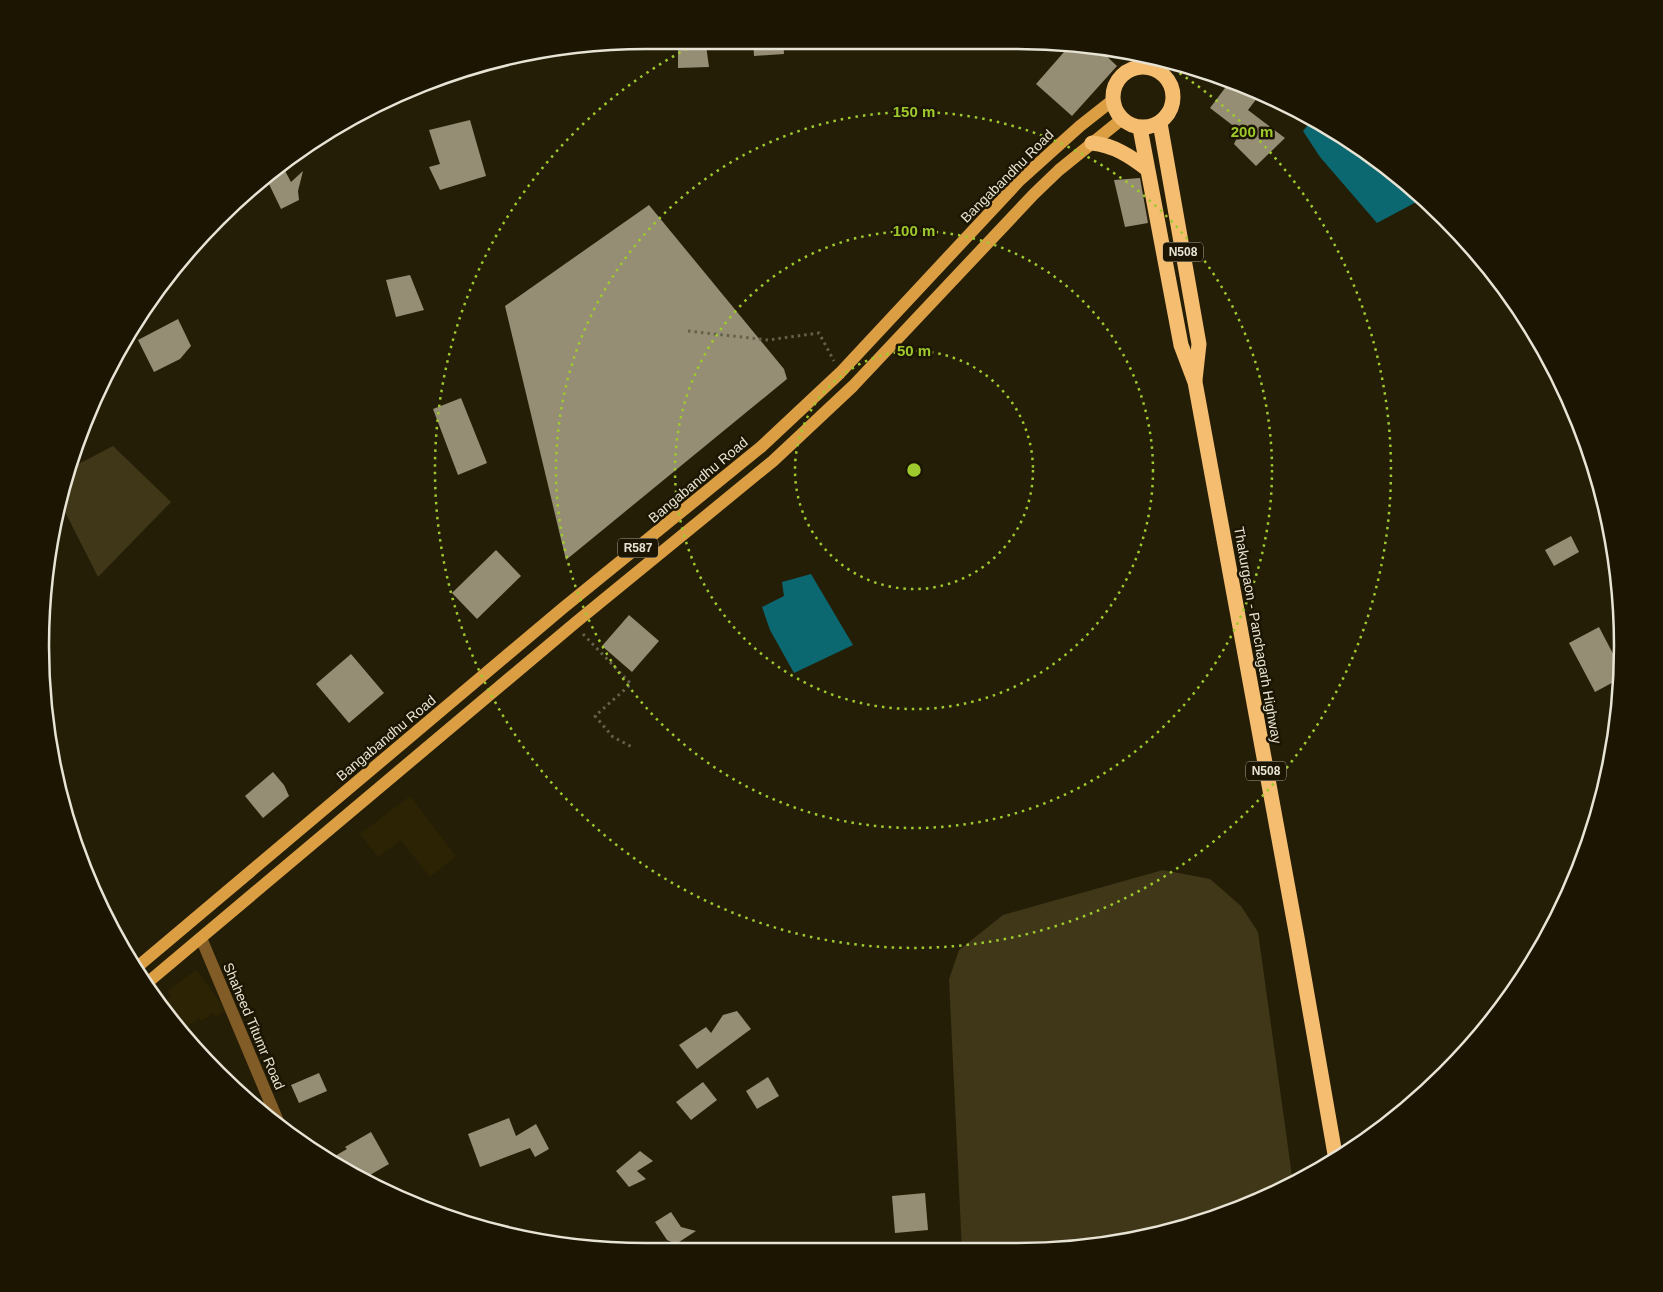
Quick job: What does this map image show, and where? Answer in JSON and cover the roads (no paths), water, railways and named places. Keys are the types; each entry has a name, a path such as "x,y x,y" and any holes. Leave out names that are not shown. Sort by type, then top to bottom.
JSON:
{"highway":[{"path":"1146,63 1131,62 1114,87 1113,100 1116,110 1122,119 1130,125 1140,128 1151,127 1160,123 1170,112 1174,98 1171,83 1162,72 1149,64"},
{"name":"Thakurgaon - Panchagarh Highway","path":"1160,123 1199,344 1195,382"},
{"name":"Thakurgaon - Panchagarh Highway","path":"1140,128 1181,345 1195,382 1335,1152"},
{"path":"1092,143 1120,151 1147,168"}],"main road":[{"name":"Bangabandhu Road","path":"141,964 563,608 760,447 840,373 1020,180 1080,126 1113,100"},
{"name":"R587","path":"150,980 575,623 773,461 853,386 1034,194 1059,170 1122,119"}],"street":[{"name":"Shaheed Titumr Road","path":"201,938 275,1114"}],"water":[{"path":"1308,125 1349,149 1381,172 1416,202 1377,223 1320,157 1303,131"},
{"path":"811,574 853,645 794,673 770,630 762,607 784,596 782,582"}]}
